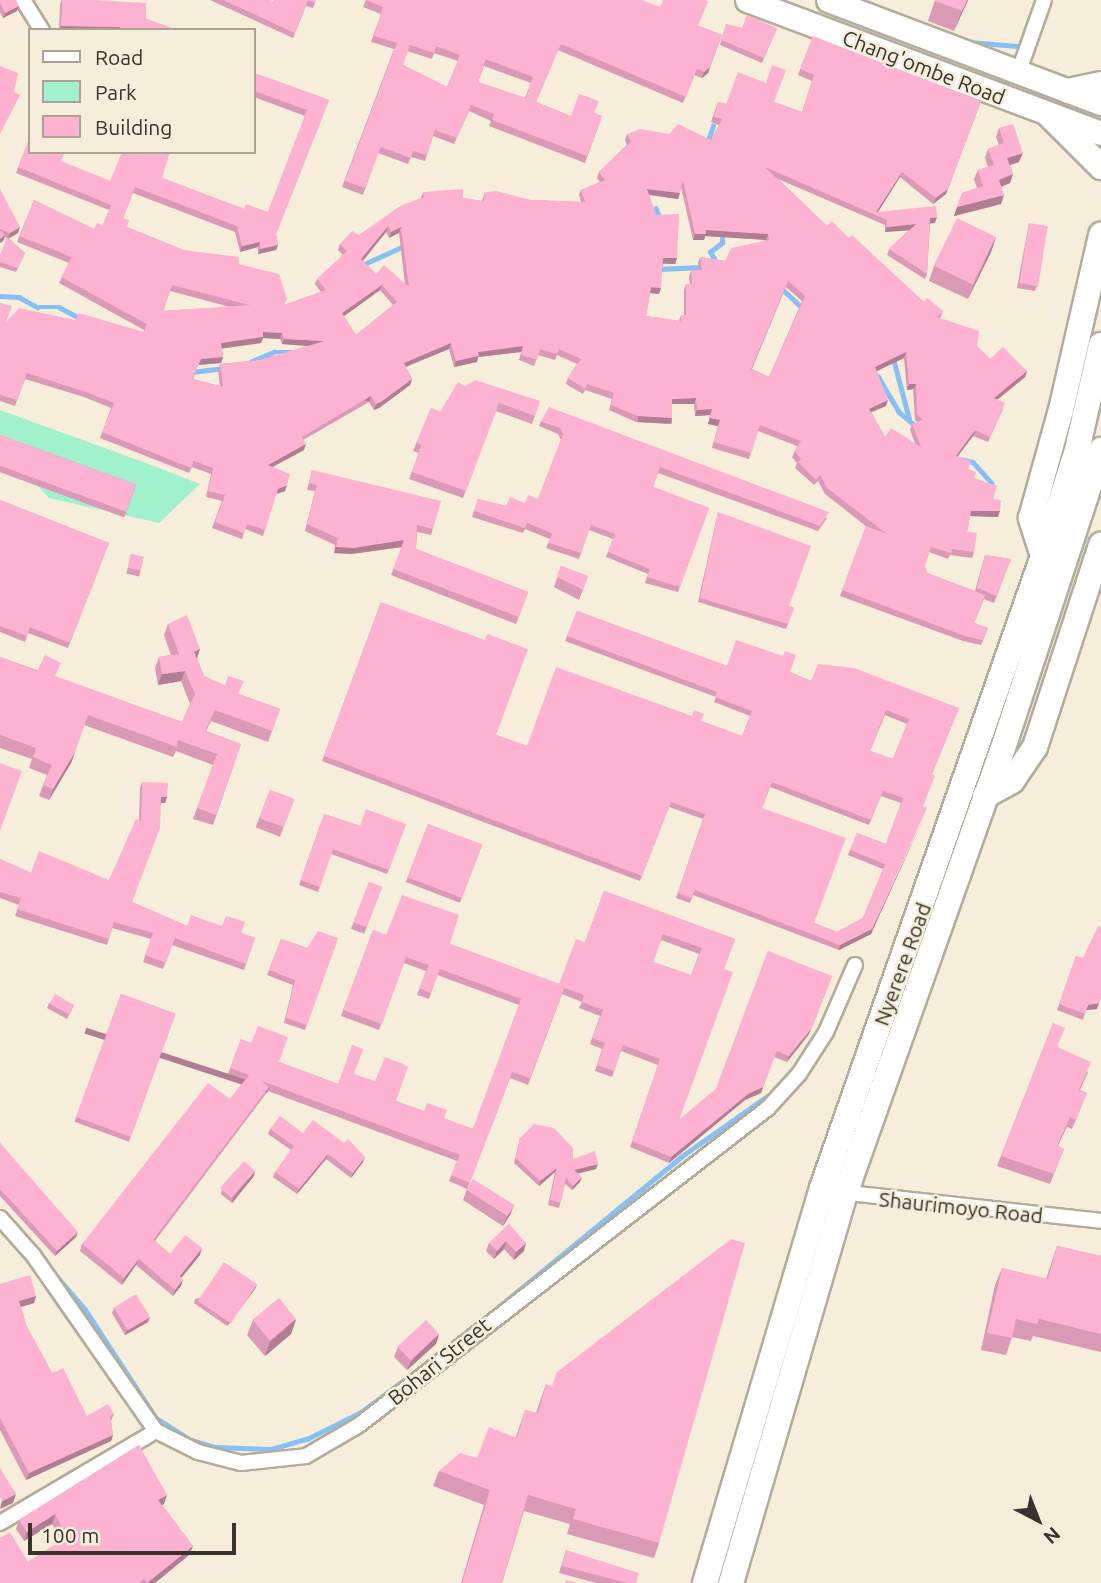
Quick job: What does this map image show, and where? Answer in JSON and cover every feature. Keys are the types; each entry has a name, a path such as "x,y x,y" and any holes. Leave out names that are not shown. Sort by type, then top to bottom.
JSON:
{"highway":[{"path":"1068,91 1101,84"},
{"path":"1049,115 1101,167"},
{"path":"1043,556 1031,518 1061,410 1101,235"},
{"name":"Nyerere Road","path":"705,1583 1077,450 1101,345"},
{"name":"Nyerere Road","path":"731,1583 833,1191 1002,751 1101,450"},
{"path":"985,796 1012,781 1035,747 1101,545"}],"main road":[{"name":"Chang'ombe Road","path":"747,0 1101,133"},
{"name":"Chang'ombe Road","path":"828,0 1101,103"}],"street":[{"path":"23,0 41,28"},
{"path":"1019,71 1044,0"},
{"name":"Bohari Street","path":"0,1218 33,1255 156,1431 198,1452 242,1463 306,1457 333,1443 768,1108 799,1074 826,1032 855,965"},
{"name":"Shaurimoyo Road","path":"833,1191 1101,1221"},
{"path":"0,1523 156,1431"}],"green space":[{"path":"0,410 200,484 159,523 49,498 0,444"}],"building":[{"path":"0,0 16,0 19,6 5,13"},
{"path":"62,0 93,0 146,3 146,19 171,28 120,28 61,26"},
{"path":"223,0 273,2 308,0 295,33"},
{"path":"366,0 642,0 660,7 663,0 705,0 708,1 698,26 722,35 710,67 704,72 697,69 686,97 561,44 536,102 571,116 579,94 599,101 594,113 602,116 587,156 492,120 494,114 471,105 457,138 435,130 427,155 413,151 411,158 381,147 365,188 345,181 397,43 374,36 383,7","holes":["410,45 434,53 436,46 460,55 447,87 403,65","486,59 533,77 526,98 478,82"]},
{"path":"935,0 967,0 962,11"},
{"path":"747,15 777,28 764,58 721,40 726,24 742,28"},
{"path":"813,36 981,101 948,189 936,198 902,172 876,212 936,206 937,217 930,218 927,274 889,249 916,224 887,227 887,220 765,167 827,226 832,221 849,238 852,235 924,302 927,298 943,311 937,317 979,331 977,346 990,359 1003,347 1027,371 994,398 1005,403 990,437 975,430 956,456 971,461 968,469 976,472 974,478 997,486 993,499 1001,500 1000,511 971,511 967,532 977,533 974,552 952,549 951,553 931,547 925,566 927,573 985,595 974,623 988,628 983,640 965,636 842,590 866,526 887,534 827,488 820,475 816,480 798,462 801,459 794,451 801,441 760,425 751,453 714,442 720,420 710,418 712,409 697,410 696,398 672,399 672,418 638,416 611,405 614,393 587,384 585,389 568,378 581,359 559,349 557,354 540,349 537,360 521,355 523,346 478,352 479,356 456,361 451,343 404,363 412,379 381,402 376,404 371,396 302,437 306,444 268,465 290,474 287,485 278,489 265,530 247,524 244,533 215,522 225,495 208,491 213,468 194,461 191,468 102,432 114,403 27,373 17,400 0,395 0,303 12,306 6,322 19,308 75,320 79,313 144,332 147,324 61,277 72,257 19,236 34,200 94,229 97,223 103,225 111,205 18,167 28,142 28,154 64,154 61,161 110,181 121,154 169,154 162,178 244,209 246,204 268,212 307,110 256,92 256,74 329,100 276,234 278,245 260,249 260,242 242,246 237,226 135,187 123,218 129,220 127,227 183,250 239,257 239,264 279,274 287,299 284,305 326,290 317,279 347,251 340,244 352,231 359,235 400,206 424,197 423,192 463,189 463,198 484,201 485,192 497,191 530,200 585,202 581,190 605,180 599,172 631,142 627,134 640,129 669,134 678,124 711,140 722,119 714,117 718,102 726,104 738,72 766,83 772,65 786,70 774,102 802,112 814,75 800,69","holes":["683,180 695,234 706,234 706,230 768,234 769,240 731,248 725,261 700,257 702,270 691,271 692,284 686,284 686,315 681,315 681,321 646,316 651,287 661,288 663,258 677,258 679,214 656,215 647,189 680,193","388,226 391,232 401,227 409,287 384,265 376,274 361,259","788,281 805,296 769,377 751,369","172,285 250,305 163,311","382,285 397,302 356,335 342,313","263,332 282,333 284,339 324,341 260,360 220,364 223,387 192,379 201,359 223,357 221,343 263,337","906,352 909,384 916,384 917,414 923,420 912,424 921,447 891,428 885,437 869,409 888,400 875,367"]},
{"path":"0,66 18,73 14,92 20,95 0,134"},
{"path":"1013,124 1023,153 1007,158 1013,174 999,180 1004,195 957,207 962,193 983,186 978,170 994,165 988,149 1004,143 999,128"},
{"path":"0,189 20,227 10,233 0,229"},
{"path":"957,218 996,237 972,284 934,266"},
{"path":"1029,223 1048,226 1038,286 1019,283"},
{"path":"7,238 25,253 18,268 0,262"},
{"path":"475,380 540,401 535,416 499,403 466,491 412,472 421,445 416,443 431,408 440,412 458,382 465,386"},
{"path":"549,407 829,512 820,526 660,467 653,487 709,508 680,587 647,577 650,569 608,552 615,534 591,525 581,553 549,543 552,533 527,523 525,528 474,511 478,499 506,506 510,497 525,503 528,495 538,499 563,434 560,428 541,421"},
{"path":"0,435 136,485 126,512 0,466"},
{"path":"312,470 441,501 433,529 417,525 416,549 528,592 519,617 393,569 404,540 354,548 336,547 338,538 307,524 317,485 309,483"},
{"path":"0,500 109,543 70,643 30,627 27,636 0,626"},
{"path":"718,512 811,546 789,606 794,608 788,624 700,598"},
{"path":"131,554 144,557 141,571 128,568"},
{"path":"985,555 1011,559 997,596 977,588"},
{"path":"561,566 588,576 583,590 557,577"},
{"path":"381,602 485,640 487,634 528,649 496,735 527,746 556,667 692,716 694,710 704,714 701,721 742,736 752,711 715,697 717,692 567,636 577,611 727,666 736,640 783,656 785,651 796,655 790,672 811,681 818,664 854,668 959,708 932,774 935,776 923,806 927,808 872,929 840,945 695,890 691,898 678,893 705,814 671,802 642,876 324,756","holes":["886,710 909,719 893,759 870,751","772,782 871,820 883,791 903,798 886,844 857,833 850,850 885,864 863,918 837,932 814,923 846,838 762,808"]},
{"path":"187,615 200,649 194,652 204,676 225,685 228,676 244,681 238,694 280,709 272,731 215,710 205,731 241,744 216,815 197,808 217,754 178,740 177,747 88,715 75,752 53,789 43,785 52,765 33,757 36,748 0,735 0,657 37,671 45,655 61,663 55,676 182,722 195,694 185,671 162,674 159,657 179,654 168,624"},
{"path":"0,763 22,771 0,831"},
{"path":"142,782 168,783 167,797 161,797 160,828 132,902 187,926 191,915 222,926 226,916 245,922 241,933 255,938 246,964 175,938 166,963 145,955 153,933 114,922 109,939 17,909 21,898 0,892 0,859 31,873 39,851 109,880 136,819 141,821"},
{"path":"270,790 294,799 284,827 259,818"},
{"path":"366,809 406,824 389,870 333,849 320,887 301,880 324,814 360,826"},
{"path":"428,824 482,845 462,898 408,877"},
{"path":"369,882 382,887 367,927 354,922"},
{"path":"604,891 735,939 724,969 733,972 679,1120 716,1089 768,951 832,976 812,1028 789,1056 777,1051 763,1087 748,1094 671,1157 632,1141 660,1059 623,1045 614,1071 597,1065 605,1043 592,1038 603,1010 582,1002 584,995 564,988 530,1078 512,1072 470,1183 451,1175 460,1155 262,1081 269,1087 153,1240 170,1254 185,1235 202,1248 180,1276 183,1279 175,1290 139,1259 124,1278 82,1244 208,1083 230,1099 249,1075 230,1068 241,1039 251,1043 258,1026 288,1037 279,1062 338,1084 352,1045 363,1049 354,1074 375,1081 385,1057 403,1064 408,1067 396,1101 424,1111 427,1103 447,1110 444,1118 473,1129 521,999 440,969 431,993 419,988 429,965 406,957 382,1024 343,1010 373,930 386,935 402,895 459,915 450,944 559,984 576,939 585,942","holes":["663,934 702,948 691,975 653,962"]},
{"path":"1098,926 1101,928 1101,998 1099,1003 1088,1005 1085,1014 1059,1004 1076,956 1083,958"},
{"path":"318,931 338,938 307,1025 286,1018 295,980 269,970 281,939 307,948"},
{"path":"55,994 74,1005 69,1015 50,1004"},
{"path":"121,994 176,1014 131,1137 76,1117"},
{"path":"1053,1023 1065,1028 1057,1047 1091,1062 1079,1090 1087,1093 1076,1120 1070,1117 1057,1146 1064,1149 1054,1174 1001,1156"},
{"path":"280,1116 303,1133 313,1120 344,1143 348,1139 365,1157 353,1173 328,1154 299,1189 275,1172 294,1146 270,1129"},
{"path":"534,1124 554,1128 573,1148 573,1159 595,1151 598,1164 574,1170 582,1177 573,1186 566,1178 561,1203 550,1200 557,1168 540,1181 516,1158 520,1138"},
{"path":"0,1143 78,1232 57,1251 0,1189"},
{"path":"244,1161 255,1171 231,1198 220,1188"},
{"path":"473,1179 515,1205 508,1216 466,1190"},
{"path":"509,1224 526,1243 516,1252 506,1241 497,1251 489,1243"},
{"path":"731,1239 745,1243 659,1543 573,1519 576,1509 528,1495 502,1583 462,1583 490,1490 439,1471 460,1453 477,1458 489,1427 517,1438 525,1410 538,1413 546,1384 552,1386 557,1372"},
{"path":"1057,1246 1101,1256 1101,1334 1039,1319 1037,1324 1016,1319 1012,1338 987,1333 1002,1268 1048,1279"},
{"path":"224,1262 257,1284 231,1323 198,1301"},
{"path":"30,1275 36,1296 19,1301 26,1325 52,1373 63,1368 87,1416 108,1404 114,1414 110,1416 113,1435 29,1473 0,1418 0,1284"},
{"path":"136,1294 150,1317 128,1331 114,1307"},
{"path":"279,1298 296,1319 270,1340 253,1319"},
{"path":"426,1320 439,1334 410,1360 397,1347"},
{"path":"139,1445 167,1495 158,1500 193,1546 147,1583 144,1579 139,1583 0,1583 0,1538 10,1532 28,1562 67,1537 55,1514 27,1532 19,1520"},
{"path":"0,1468 16,1494 2,1501 0,1497"},
{"path":"566,1550 639,1573 636,1583 562,1566"}],"waterway":[{"path":"1024,33 1032,14"},
{"path":"969,42 1017,46"},
{"path":"1067,109 1083,113"},
{"path":"708,141 713,126"},
{"path":"656,208 660,218"},
{"path":"714,259 710,252 722,243 722,235"},
{"path":"362,265 404,246"},
{"path":"658,269 702,267"},
{"path":"780,287 804,309"},
{"path":"0,296 19,297 37,307 59,307 80,318"},
{"path":"250,362 274,352 292,352"},
{"path":"893,357 910,421"},
{"path":"192,372 224,368"},
{"path":"878,376 899,412 917,427"},
{"path":"959,459 973,462 992,483"},
{"path":"48,1266 85,1309 156,1418 191,1440 216,1447 271,1449 307,1439 361,1412 463,1336 682,1156 776,1090"}]}
